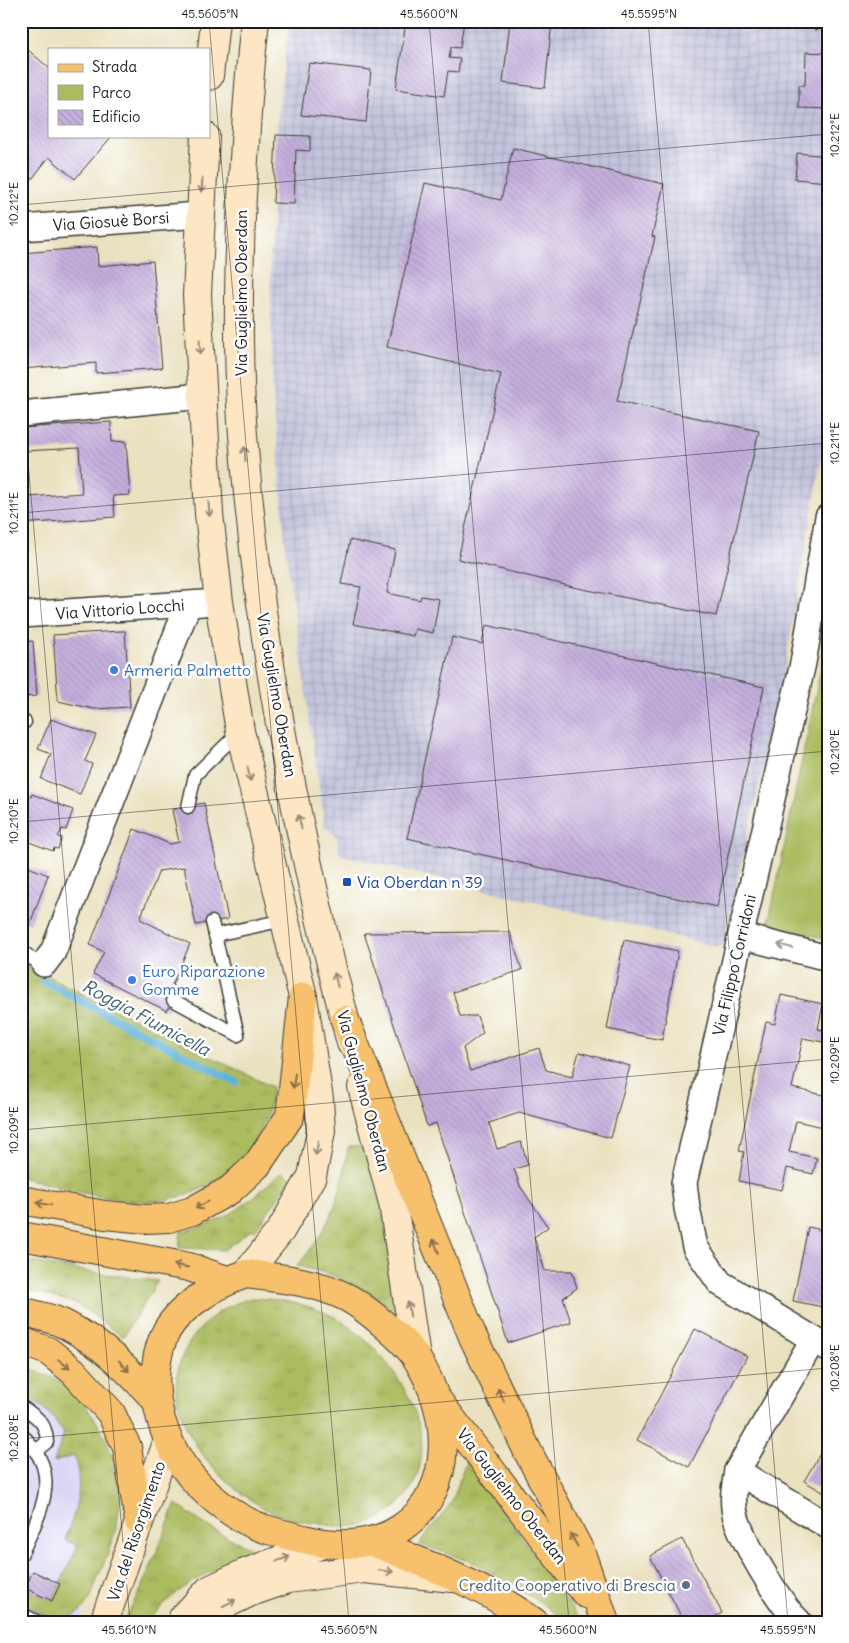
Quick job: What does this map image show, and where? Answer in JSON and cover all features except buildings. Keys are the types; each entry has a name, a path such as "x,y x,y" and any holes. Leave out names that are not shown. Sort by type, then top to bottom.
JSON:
{"main road":[{"path":"210,67 215,21"},
{"name":"Via Guglielmo Oberdan","path":"254,21 249,68 238,316 247,489 261,605 284,750 345,1020 393,1203 416,1357"},
{"path":"21,1236 237,1277 301,1281 345,1296 372,1315 416,1357 435,1396 443,1424 443,1454 437,1481 426,1506 400,1529 370,1541 350,1544 323,1544 264,1529 232,1512 208,1493 183,1467 168,1440 156,1400 157,1361 164,1335 183,1311 206,1292 237,1277 281,1230 312,1176 321,1131 319,1099 303,997 240,731 221,610 209,514 197,295 205,138"},
{"path":"221,610 236,605 243,593 239,529 247,489"},
{"path":"21,1200 105,1215 146,1219 169,1218 192,1211 230,1190 256,1165 290,1116 303,997"},
{"path":"345,1020 473,1337 528,1452 581,1553 605,1620"},
{"path":"21,1311 65,1324 116,1357 156,1400"},
{"path":"21,1341 48,1351 73,1371 111,1413 127,1446 139,1521"},
{"name":"Via Guglielmo Oberdan","path":"435,1396 564,1563 605,1620"},
{"name":"Via del Risorgimento","path":"102,1621 168,1440"},
{"path":"370,1541 461,1579 504,1600 534,1622"},
{"path":"181,1620 209,1590 245,1573 323,1544"},
{"path":"181,1620 220,1607 251,1592 288,1579 364,1569 461,1579"}],"street":[{"name":"Via Giosuè Borsi","path":"21,228 200,215"},
{"path":"21,414 202,396"},
{"name":"Via Filippo Corridoni","path":"820,1344 720,1283 695,1247 684,1183 803,663 828,517"},
{"path":"44,964 54,952 188,605"},
{"name":"Via Vittorio Locchi","path":"21,615 188,605 221,610"},
{"path":"741,936 828,958"},
{"path":"789,1619 736,1520 732,1496 737,1471 820,1344"},
{"path":"737,1471 828,1526"}],"lane":[{"path":"188,807 195,775 240,731"},
{"path":"173,1000 238,1035 214,928 284,920"},
{"path":"21,950 32,959 44,964"},
{"path":"21,1406 40,1419 46,1430 47,1442 36,1451"},
{"path":"21,1434 36,1451 44,1471 46,1496 21,1555"},
{"path":"21,1611 38,1622"}],"shaded area":[{"path":"289,21 828,21 828,421 781,688 722,948 339,854 337,837 325,827 286,553 272,379 270,264 278,110"},
{"path":"21,1394 32,1399 54,1418 64,1433 54,1462 74,1456 79,1476 79,1495 65,1539 79,1546 52,1601 25,1588 21,1597"},
{"path":"21,1603 53,1619 68,1618 85,1608 80,1622 21,1622"}],"green space":[{"path":"828,633 828,939 768,926"},
{"path":"21,960 33,969 272,1087 268,1110 260,1131 249,1150 234,1167 196,1191 175,1198 152,1201 102,1197 21,1177"},
{"path":"348,1147 365,1147 384,1219 406,1321 380,1300 356,1285 297,1266 309,1252 333,1211 342,1182"},
{"path":"281,1172 292,1178 255,1230 252,1229 224,1250 179,1248 181,1231 211,1223 236,1210"},
{"path":"21,1260 89,1272 158,1281 123,1337 78,1304 21,1288"},
{"path":"251,1298 296,1303 338,1319 358,1333 377,1351 394,1372 408,1395 418,1420 422,1445 419,1470 408,1493 397,1506 383,1516 361,1525 341,1526 300,1521 273,1512 244,1495 223,1478 205,1457 190,1434 180,1410 176,1384 181,1359 195,1335 207,1321 234,1304"},
{"path":"21,1365 58,1381 79,1398 104,1435 119,1478 119,1513 107,1555 85,1607 80,1612 67,1618 49,1617 21,1603 25,1588 52,1601 78,1546 65,1540 75,1508 78,1478 74,1456 54,1462 64,1433 46,1410 21,1394"},
{"path":"467,1459 581,1622 566,1622 543,1604 477,1564 419,1544 452,1502"},
{"path":"176,1504 218,1532 265,1553 248,1557 200,1577 172,1597 148,1622 123,1622 143,1586"}],"waterway":[{"name":"Roggia Fiumicella","path":"21,967 25,969"},
{"name":"Roggia Fiumicella","path":"43,981 236,1082"}],"place":[{"name":"Armeria Palmetto","path":"114,670"},
{"name":"Via Oberdan n 39","path":"347,882"},
{"name":"Euro Riparazione Gomme","path":"132,980"},
{"name":"Credito Cooperativo di Brescia","path":"686,1585"}]}
